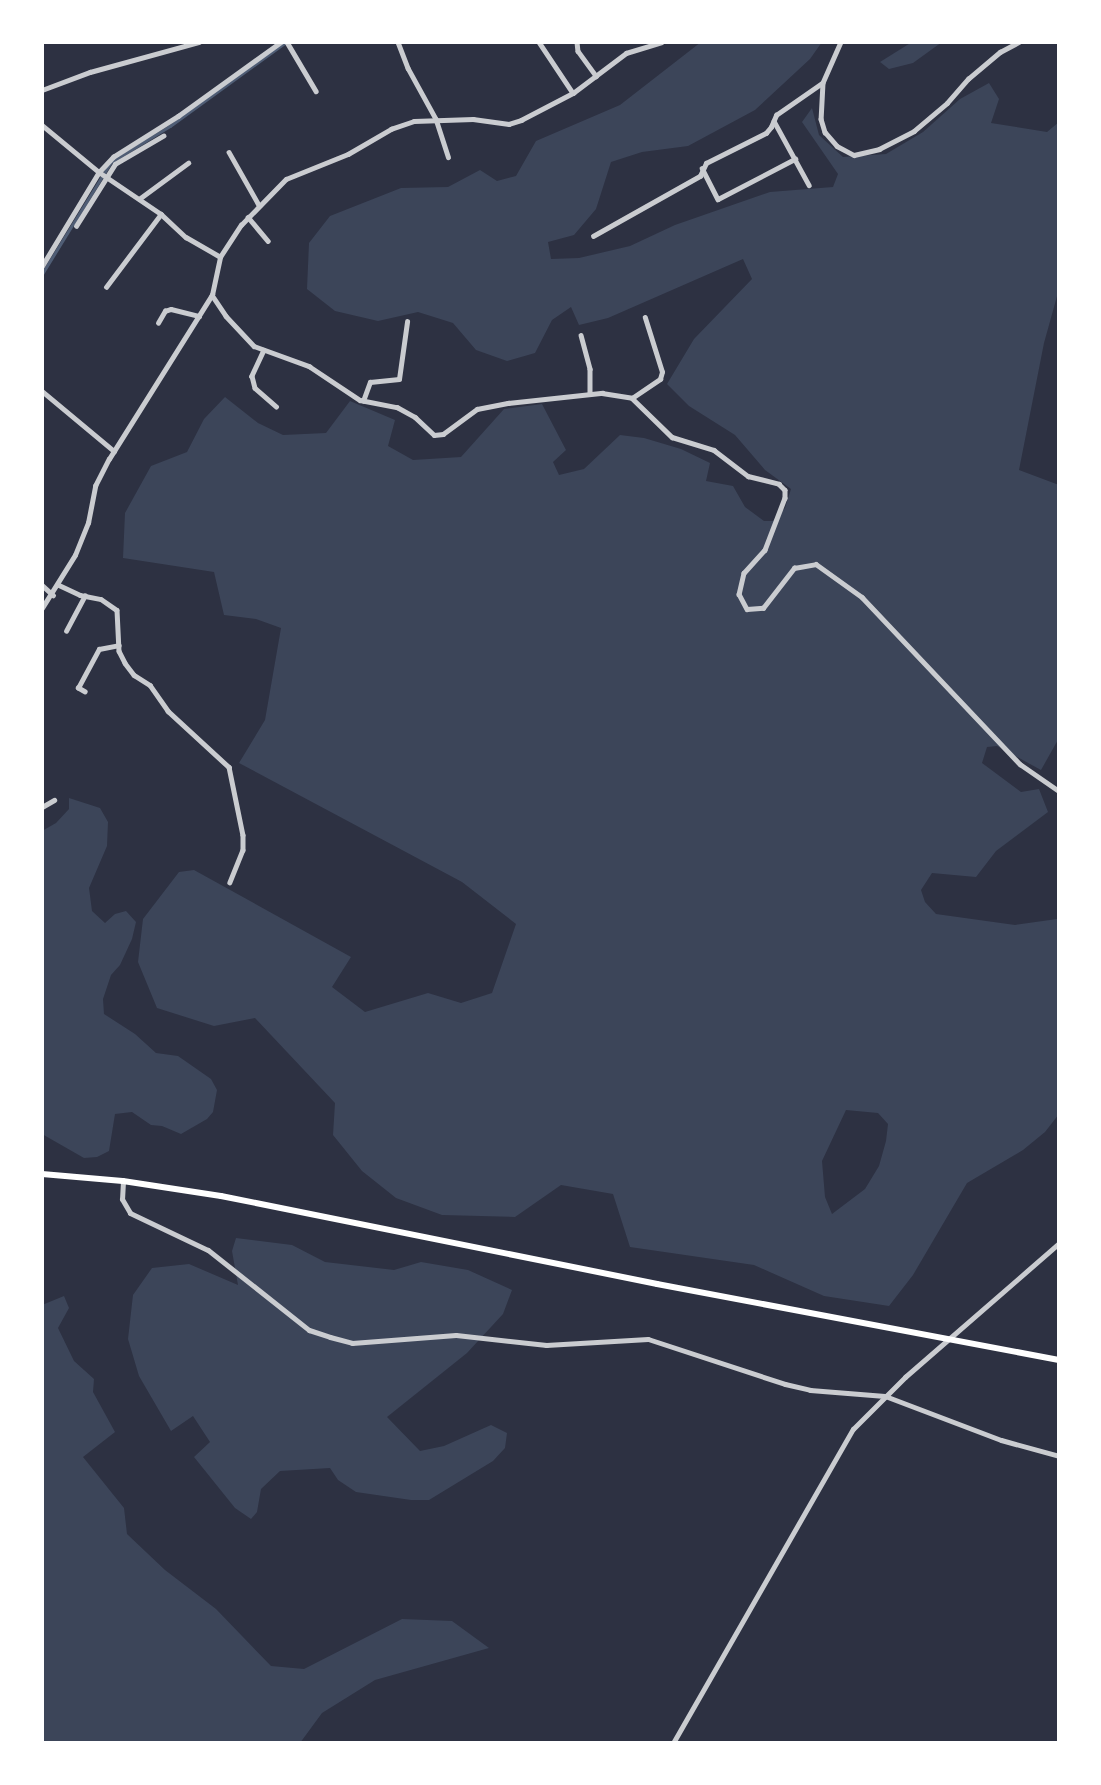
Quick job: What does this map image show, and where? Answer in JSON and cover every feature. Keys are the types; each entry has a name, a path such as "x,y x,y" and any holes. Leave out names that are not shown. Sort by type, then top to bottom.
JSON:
{"main road":[{"path":"42,1174 123,1181 221,1196 657,1284 1059,1360"}],"street":[{"path":"42,90 90,72 199,42"},
{"path":"42,266 99,172 113,157 178,116 281,42"},
{"path":"287,42 316,91"},
{"path":"398,42 408,68 436,119 448,157"},
{"path":"539,42 573,93"},
{"path":"577,42 578,51 596,76"},
{"path":"42,608 59,585 88,523 95,486 114,451 212,295 220,257 248,217 286,179 348,154 391,130 414,121 473,119 509,124 573,93 626,53 661,42"},
{"path":"841,42 823,83 820,99 825,132 837,146 854,155 878,149 914,131 947,103 968,79 1000,52 1019,42"},
{"path":"593,236 700,176 702,168 766,132 776,115 823,83"},
{"path":"774,121 809,185"},
{"path":"42,125 99,172 161,214 186,237 220,257"},
{"path":"76,226 115,164 163,136"},
{"path":"229,152 259,205"},
{"path":"702,168 718,199 795,159"},
{"path":"139,199 188,163"},
{"path":"106,287 161,214"},
{"path":"248,217 268,241"},
{"path":"212,295 242,336 264,350 309,366 363,401 397,407 415,417 434,435 443,434 477,410 542,397 602,393 632,398 672,437 714,450 748,476 779,484 785,490 785,498 765,550 744,573 739,594 747,609 763,608 794,568 816,564 862,597 1020,764 1059,791"},
{"path":"158,323 165,311 171,309 199,316"},
{"path":"632,398 660,379 662,372 645,318"},
{"path":"363,401 369,382 399,379 407,322"},
{"path":"581,335 590,369 590,394"},
{"path":"264,350 252,376 255,388 276,407"},
{"path":"42,391 114,451"},
{"path":"42,585 53,594"},
{"path":"59,585 85,596 101,599 117,610 119,645 125,663 134,675 150,685 168,710 229,768 243,835 243,850 230,883"},
{"path":"66,631 85,596"},
{"path":"85,692 78,688 99,649 119,645"},
{"path":"42,807 54,800"},
{"path":"123,1181 122,1199 130,1213 208,1250 309,1330 330,1337 352,1343 456,1335 546,1345 648,1339 785,1384 810,1390 885,1396 1001,1440 1059,1456"},
{"path":"673,1743 853,1429 885,1396 1059,1243"}],"shaded area":[{"path":"701,42 822,42 810,59 755,110 688,146 642,152 611,162 596,209 574,235 548,242 551,259 579,258 630,246 675,225 770,192 833,187 838,174 802,122 812,108 819,135 843,157 886,154 923,132 960,99 989,83 999,99 991,123 1047,132 1059,122 1059,289 1044,343 1019,470 1059,485 1059,738 1041,770 997,746 987,747 982,763 1021,792 1039,789 1048,812 996,851 976,877 932,873 921,890 925,902 936,914 1015,925 1057,919 1059,1114 1045,1132 1023,1150 967,1183 913,1275 889,1306 824,1296 754,1265 630,1247 613,1194 561,1185 515,1217 442,1215 396,1198 362,1171 333,1135 335,1103 255,1018 214,1026 157,1008 138,962 143,919 179,872 194,870 351,957 332,987 365,1012 428,993 461,1003 492,993 516,924 462,882 239,763 265,720 281,628 256,619 224,615 214,572 123,558 125,513 151,466 187,452 204,419 225,397 258,423 283,435 326,433 350,401 395,420 388,446 413,460 461,457 504,409 542,404 566,450 553,462 559,475 584,469 620,435 644,438 681,449 710,463 706,481 733,486 745,507 764,521 773,521 785,508 791,489 765,470 735,435 689,406 667,384 694,339 752,279 743,259 608,318 579,325 571,307 552,320 535,353 507,361 476,350 453,323 418,312 378,321 335,311 307,289 309,243 330,216 401,188 448,187 480,170 497,181 516,176 536,141 620,105","holes":["846,1110 878,1113 888,1124 879,1166 865,1189 832,1214 825,1197 822,1161"]},
{"path":"912,42 942,42 913,63 889,69 880,62"},
{"path":"69,798 100,808 108,822 107,846 89,888 92,911 105,923 115,914 126,911 136,922 132,939 120,965 111,975 103,999 104,1014 135,1034 156,1053 178,1056 211,1079 217,1090 213,1112 207,1119 181,1134 162,1126 151,1125 132,1112 115,1114 109,1151 97,1157 84,1158 42,1134 42,831 56,823 69,809"},
{"path":"236,1238 292,1245 325,1262 394,1270 421,1262 468,1270 512,1290 503,1314 467,1353 387,1417 420,1451 444,1446 491,1425 507,1433 505,1448 493,1461 429,1500 356,1492 338,1480 330,1468 280,1471 261,1489 257,1512 251,1519 235,1508 194,1457 210,1442 193,1416 171,1431 139,1376 128,1339 133,1295 152,1268 189,1264 238,1285 232,1251"},
{"path":"64,1296 69,1308 58,1328 74,1361 94,1379 93,1392 115,1432 83,1457 124,1508 127,1534 165,1570 216,1609 271,1666 304,1669 402,1619 452,1621 489,1648 375,1680 322,1713 300,1743 42,1743 42,1305"}],"waterway":[{"path":"42,274 111,162 170,126 286,42"}]}
